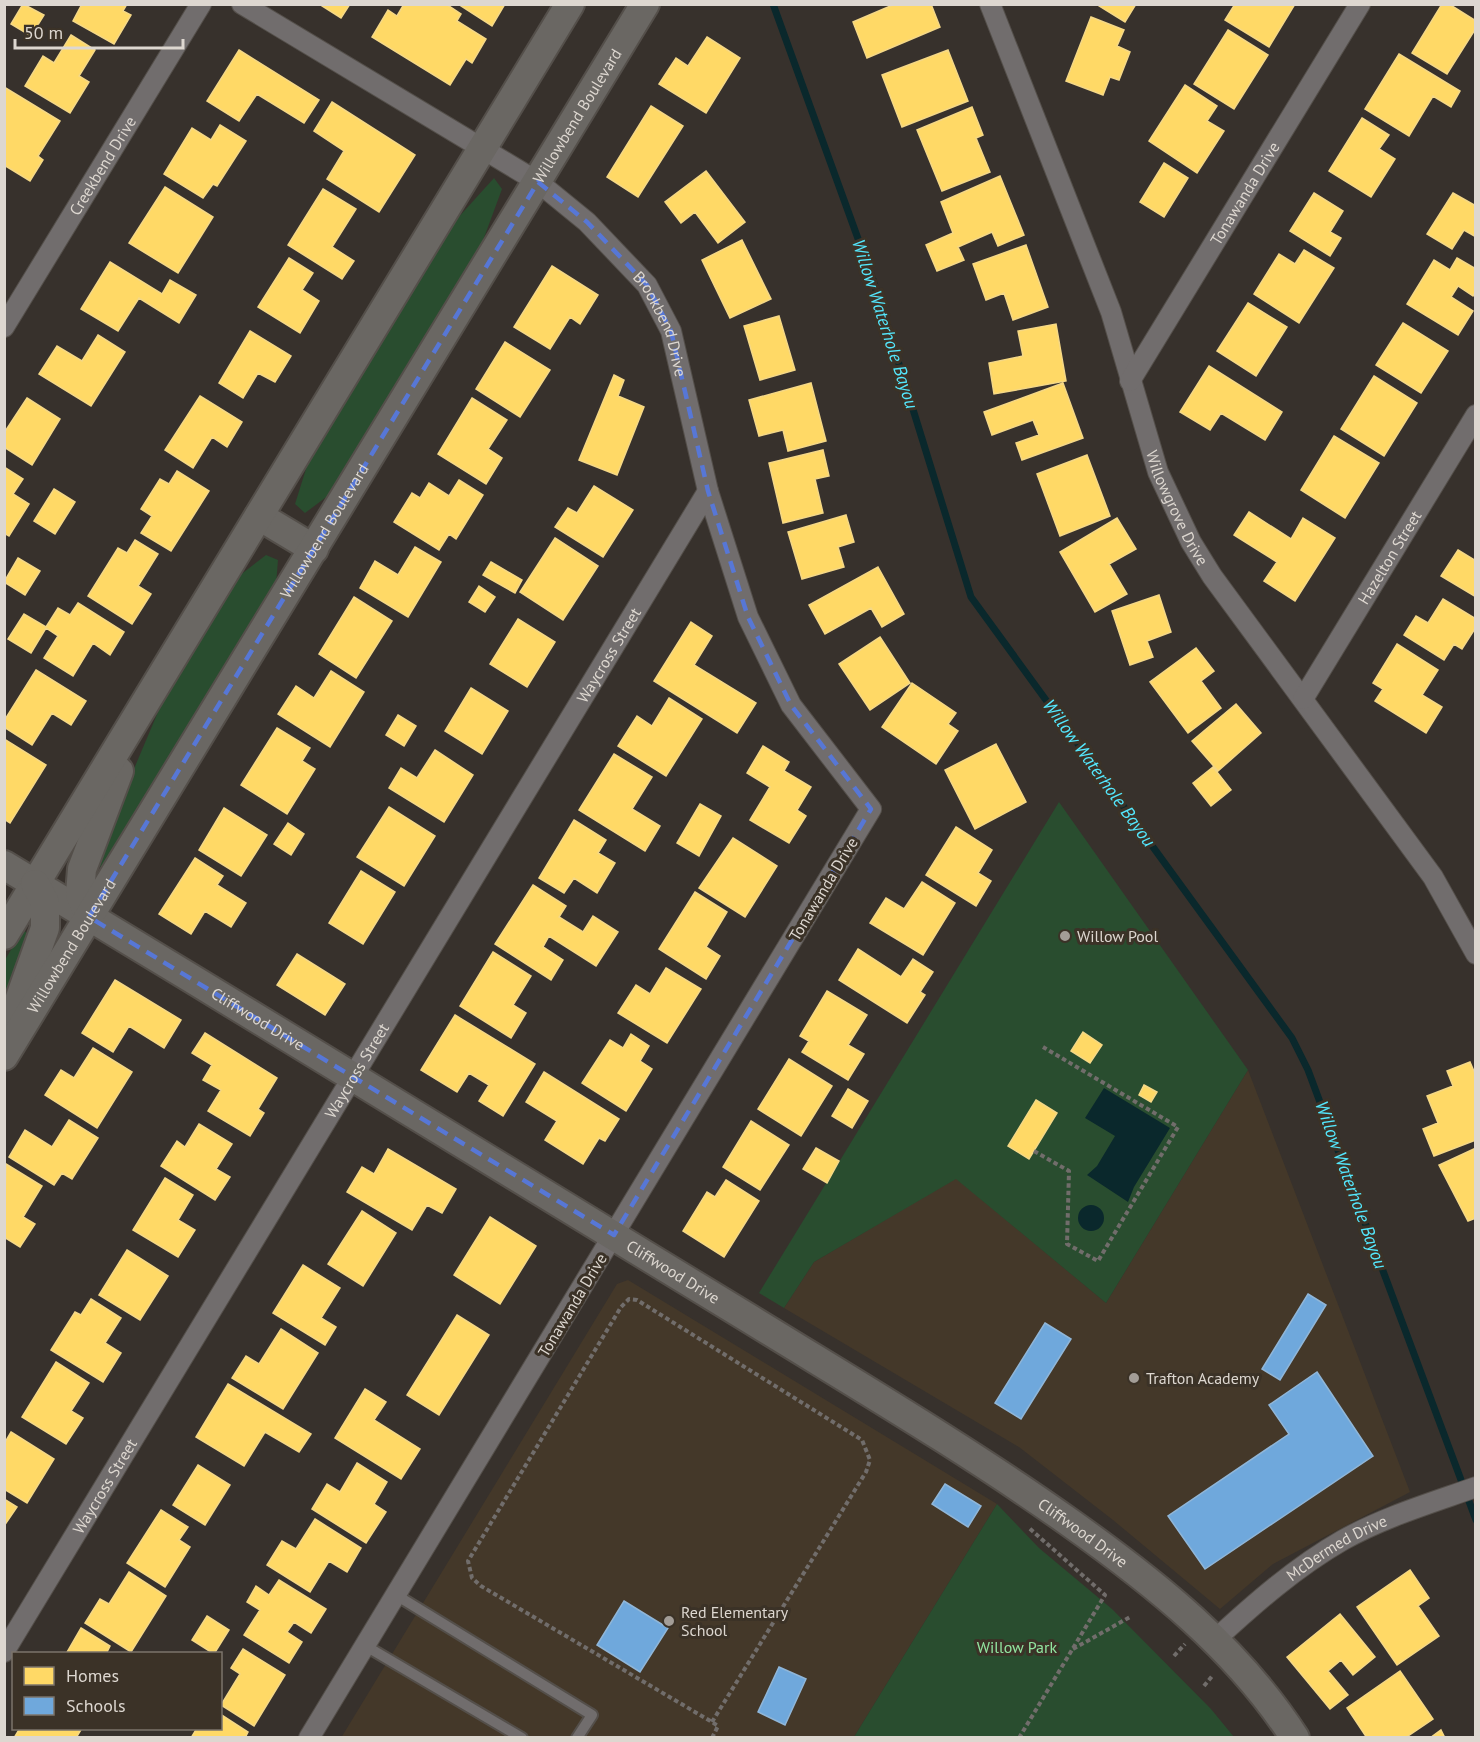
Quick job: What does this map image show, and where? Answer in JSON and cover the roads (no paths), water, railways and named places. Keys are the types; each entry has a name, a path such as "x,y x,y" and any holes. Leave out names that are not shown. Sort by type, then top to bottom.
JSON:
{"main road":[{"path":"4,935 570,4"},
{"name":"Willowbend Boulevard","path":"4,1056 645,4"},
{"path":"259,516 314,549"},
{"path":"89,916 80,894 82,869 146,702"},
{"name":"Cliffwood Drive","path":"4,865 614,1235 1011,1481 1163,1592 1216,1639 1280,1715 1295,1737"},
{"path":"4,1042 45,928 45,902 35,884"}],"street":[{"name":"Creekbend Drive","path":"4,327 201,4"},
{"name":"Brookbend Drive","path":"242,4 538,182 587,222 647,285 671,331 708,491 748,617 791,705 871,809"},
{"name":"Tonawanda Drive","path":"1131,381 1360,4"},
{"name":"Willowgrove Drive","path":"994,8 1111,312 1158,471 1191,542 1212,576 1433,877 1476,954"},
{"name":"Hazelton Street","path":"1303,699 1476,415"},
{"name":"Waycross Street","path":"4,1652 708,491"},
{"name":"Tonawanda Drive","path":"309,1737 871,809"},
{"name":"McDermed Drive","path":"1216,1639 1299,1568 1344,1540 1420,1507 1476,1487"}],"lane":[{"path":"396,1595 592,1714 577,1737"},
{"path":"364,1646 522,1737"}],"water":[{"path":"1104,1088 1170,1128 1134,1187 1128,1202 1087,1175 1097,1166 1115,1136 1085,1118"},
{"path":"1091,1205 1100,1209 1104,1218 1100,1227 1091,1231 1082,1227 1078,1218 1082,1209"}],"waterway":[{"name":"Willow Waterhole Bayou","path":"773,4 873,280 971,597 1292,1038 1308,1070 1476,1520"}],"place":[{"name":"Willow Pool","path":"1065,936"},
{"name":"Trafton Academy","path":"1134,1378"},
{"name":"Red Elementary School","path":"669,1621"}],"park label":[{"name":"Willow Park","path":"1017,1647"}]}
